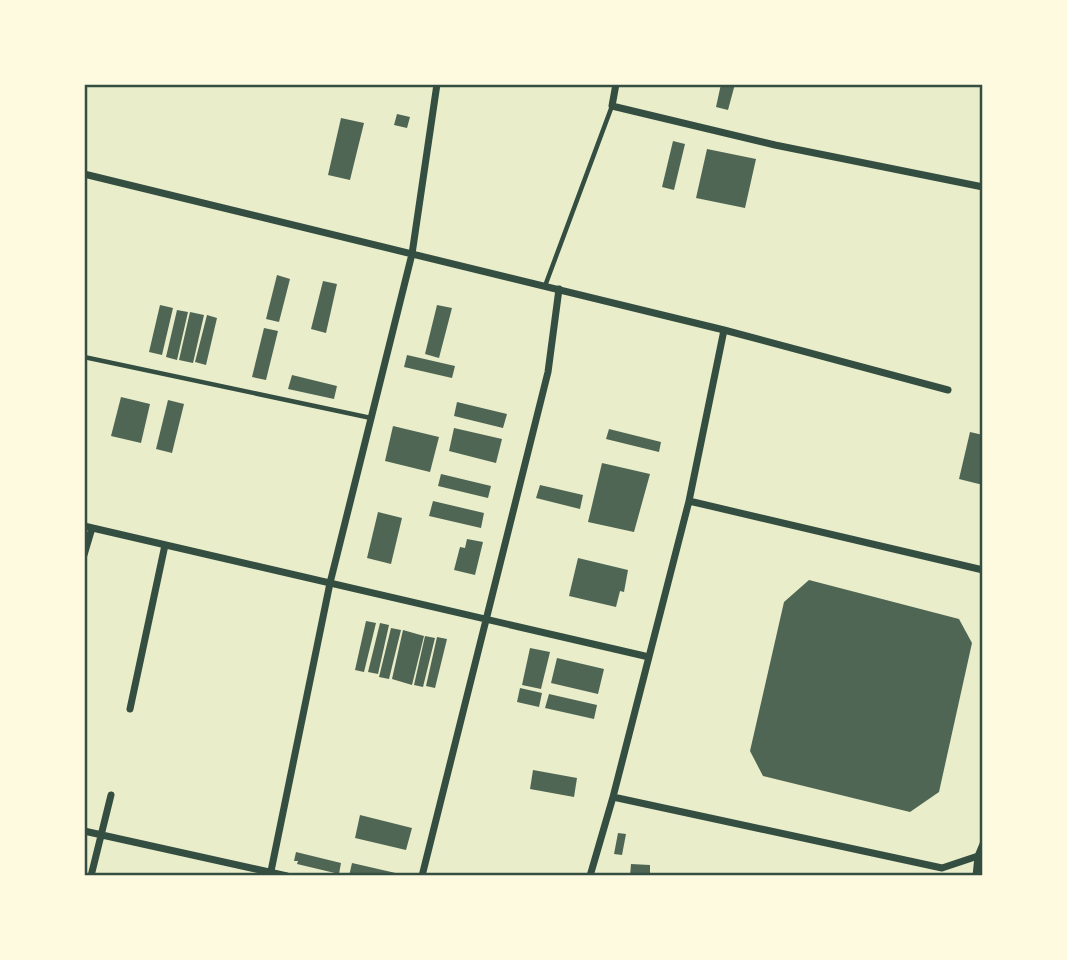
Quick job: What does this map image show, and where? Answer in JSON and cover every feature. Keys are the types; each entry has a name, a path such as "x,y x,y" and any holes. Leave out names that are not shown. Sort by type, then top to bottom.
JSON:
{"street":[{"path":"271,874 330,583 412,254 437,84"},
{"path":"616,84 612,106 775,145 983,187"},
{"path":"84,174 724,330 948,390"},
{"path":"422,876 548,372 559,289"},
{"path":"590,876 689,501 724,330"},
{"path":"689,501 983,570"},
{"path":"84,555 88,527 649,657"},
{"path":"130,709 165,545"},
{"path":"91,876 111,795"},
{"path":"613,797 942,868 978,856"},
{"path":"84,831 287,876"},
{"path":"976,876 978,856 983,844"}],"lane":[{"path":"545,286 612,106"},
{"path":"84,357 372,418"}],"building":[{"path":"721,84 735,84 728,110 716,107"},
{"path":"397,114 410,117 407,128 394,125"},
{"path":"341,118 364,123 350,180 328,175"},
{"path":"673,141 685,144 674,190 662,187"},
{"path":"707,149 756,159 745,208 696,198"},
{"path":"277,275 290,279 279,322 266,319"},
{"path":"323,281 337,284 326,333 311,329"},
{"path":"160,305 173,308 162,355 149,352"},
{"path":"437,305 452,308 439,358 425,354"},
{"path":"177,310 188,312 177,360 166,357"},
{"path":"190,312 204,315 193,363 179,360"},
{"path":"207,315 217,318 206,365 195,362"},
{"path":"264,328 278,331 266,380 252,377"},
{"path":"407,355 455,366 452,378 404,367"},
{"path":"292,375 337,386 334,399 288,389"},
{"path":"121,397 150,404 141,443 111,436"},
{"path":"168,400 184,404 172,453 156,449"},
{"path":"457,402 507,414 503,428 454,416"},
{"path":"393,426 439,437 430,472 385,461"},
{"path":"454,428 502,439 496,463 449,451"},
{"path":"609,429 661,442 659,452 606,439"},
{"path":"970,432 983,435 983,485 959,479"},
{"path":"602,463 650,474 634,532 588,522"},
{"path":"441,474 491,486 488,498 438,486"},
{"path":"540,485 583,495 580,509 536,498"},
{"path":"433,501 484,513 481,528 429,516"},
{"path":"378,512 402,518 391,564 367,558"},
{"path":"467,539 483,542 475,575 454,570 460,547 465,548"},
{"path":"578,558 628,570 624,592 620,591 616,607 569,596"},
{"path":"809,580 959,619 972,643 939,792 910,812 763,776 750,751 784,602"},
{"path":"366,621 376,623 364,672 355,670"},
{"path":"380,623 389,625 378,674 368,672"},
{"path":"391,628 401,630 389,679 379,677"},
{"path":"403,630 424,636 412,685 392,679"},
{"path":"425,636 435,638 423,687 414,685"},
{"path":"437,637 447,639 435,688 426,686"},
{"path":"530,648 550,652 541,689 522,685"},
{"path":"557,658 604,669 598,694 551,683"},
{"path":"520,688 542,693 539,707 517,702"},
{"path":"549,694 597,705 594,719 545,708"},
{"path":"533,770 577,778 574,797 530,789"},
{"path":"360,815 412,828 406,850 355,838"},
{"path":"618,833 626,834 622,855 614,854"},
{"path":"296,852 341,863 339,874 297,864 298,861 294,861"},
{"path":"352,863 400,874 349,876"},
{"path":"631,864 650,865 650,876 630,876"}]}
